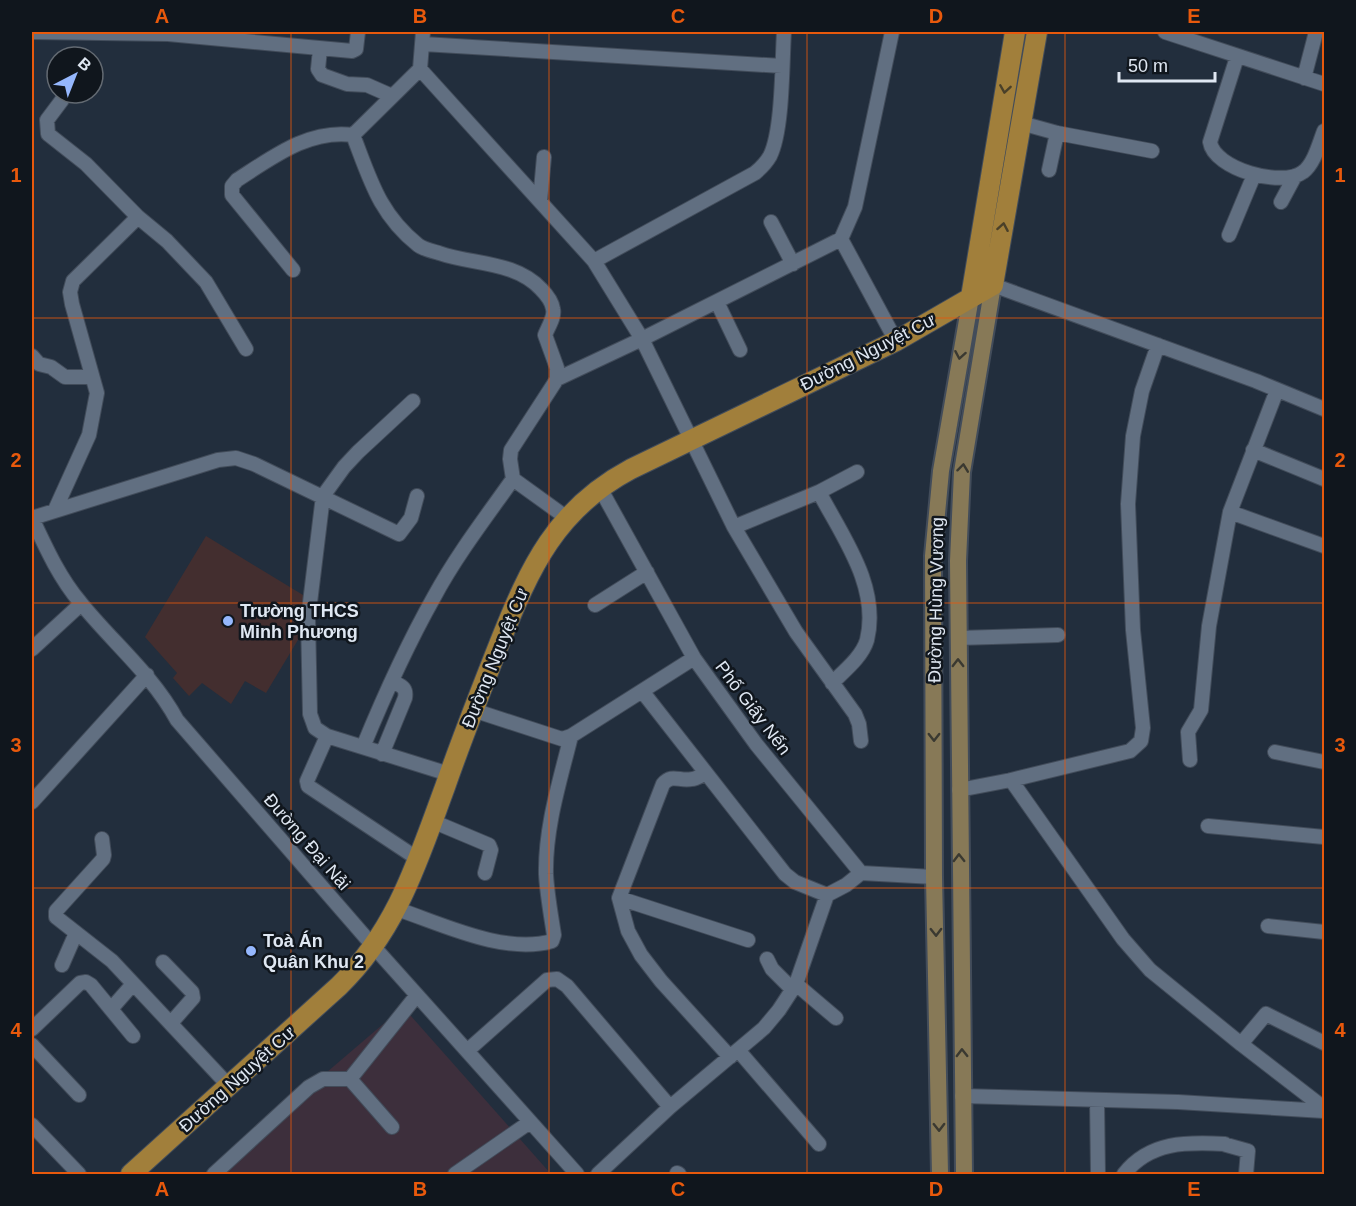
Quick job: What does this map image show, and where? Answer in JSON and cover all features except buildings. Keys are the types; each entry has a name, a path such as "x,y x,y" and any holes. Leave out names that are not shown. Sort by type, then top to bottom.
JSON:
{"highway":[{"name":"Đường Hùng Vương","path":"971,297 1015,32"},
{"name":"Đường Hùng Vương","path":"993,285 1037,32"},
{"name":"Đường Nguyệt Cư","path":"131,1174 230,1087 348,977 374,947 397,909 418,859 473,710 532,567 567,518 600,488 623,473 896,341 993,285"}],"main road":[{"name":"Đường Hùng Vương","path":"964,1174 958,561 962,471 993,285"},
{"name":"Đường Hùng Vương","path":"940,1174 934,877 933,556 940,471 971,297"},
{"path":"935,897 960,898"}],"street":[{"path":"32,32 168,33 354,51 358,32"},
{"path":"594,261 755,173 764,165 771,154 777,131 784,32"},
{"path":"363,747 392,681 434,596 513,478 511,450 557,379 841,239 855,207 892,32"},
{"path":"1165,32 1324,84"},
{"path":"1304,78 1316,32"},
{"path":"353,135 420,69 423,38 782,66"},
{"path":"320,49 318,69 322,75 347,84 367,85 392,96"},
{"path":"1238,57 1210,142 1211,149 1217,157 1254,176 1295,176 1309,167 1324,131"},
{"path":"420,69 594,261 642,339 734,527 796,632 855,714 861,741"},
{"path":"58,105 47,120 48,134 86,164 138,217 167,241 206,282 246,349"},
{"path":"1021,123 1057,133 1152,151"},
{"path":"293,270 232,195 232,186 237,180 289,147 314,137 339,133 353,135"},
{"path":"1049,170 1057,133"},
{"path":"353,135 380,203 396,225 420,247 518,272 532,279 546,295 553,309 553,317 545,335 557,368 557,379"},
{"path":"540,201 544,157"},
{"path":"1229,235 1254,176"},
{"path":"1281,202 1295,176"},
{"path":"55,510 89,435 97,393 72,304 70,292 73,280 138,217"},
{"path":"771,222 793,264"},
{"path":"841,239 896,341"},
{"path":"993,285 1324,409"},
{"path":"717,302 740,350"},
{"path":"959,790 1011,780 1130,751 1141,741 1143,728 1133,630 1128,504 1133,436 1143,391 1158,345"},
{"path":"32,356 39,364 65,376 92,377"},
{"path":"1190,760 1188,732 1201,710 1209,626 1230,512 1277,390"},
{"path":"413,401 358,452 323,496 307,640 310,714 315,728 327,736 449,774"},
{"path":"1253,450 1324,479"},
{"path":"32,518 218,460 236,458 323,496 399,534 411,518 417,496"},
{"path":"734,527 819,492 857,472"},
{"path":"513,478 567,518"},
{"name":"Phố Giấy Nến","path":"600,488 694,658 756,744 861,873"},
{"path":"819,492 856,561 866,590 868,615 867,641 856,659 832,683"},
{"path":"1230,512 1324,546"},
{"name":"Đường Đại Nải","path":"32,518 57,571 81,604 147,675 163,695 177,720 374,947 577,1174"},
{"path":"596,605 647,572"},
{"path":"32,649 81,604"},
{"path":"958,638 1058,635"},
{"path":"473,710 562,739 571,736 694,658"},
{"path":"32,802 147,675"},
{"path":"382,754 406,691 404,687 392,681"},
{"path":"642,691 785,874 795,882 827,895"},
{"path":"327,736 308,786 418,859"},
{"path":"397,909 494,941 513,945 552,940 554,935 546,875 547,846 550,820 571,736"},
{"path":"1275,752 1324,762"},
{"path":"706,773 692,779 674,777 667,779 663,784 619,898 628,931 641,955 661,981 734,1053 819,1144"},
{"path":"1011,780 1136,954 1150,970 1324,1110"},
{"path":"432,821 489,845 491,850 485,873"},
{"path":"1208,826 1324,837"},
{"path":"102,839 103,859 56,911 56,917 112,961 230,1087"},
{"path":"598,1174 670,1107 764,1028 779,1010 794,986 827,895 846,885 861,873 934,877"},
{"path":"619,898 748,940"},
{"path":"1268,926 1324,932"},
{"path":"62,965 76,933"},
{"path":"767,959 772,969 836,1018"},
{"path":"163,962 192,992 193,998 171,1023"},
{"path":"467,1051 547,980 557,979 567,986 670,1107"},
{"path":"32,1029 80,984 86,982 91,984 133,1036"},
{"path":"111,1009 134,984"},
{"path":"350,1079 417,995"},
{"path":"1241,1044 1266,1014 1324,1043"},
{"path":"32,1045 79,1095"},
{"path":"214,1174 323,1079 350,1079 392,1127"},
{"path":"962,1096 1324,1110"},
{"path":"1097,1100 1098,1174"},
{"path":"455,1174 530,1122"},
{"path":"32,1125 79,1174"},
{"path":"1124,1174 1132,1164 1159,1147 1187,1144 1224,1144 1248,1151 1246,1174"}],"shaded area":[{"name":"Trường THCS Minh Phương","path":"206,536 308,598 296,618 307,625 266,693 245,681 231,704 202,683 189,696 173,678 177,673 145,637"},
{"path":"403,1007 551,1174 208,1174"}],"place":[{"name":"Trường THCS Minh Phương","path":"228,621"},
{"name":"Toà Án Quân Khu 2","path":"251,951"}]}
